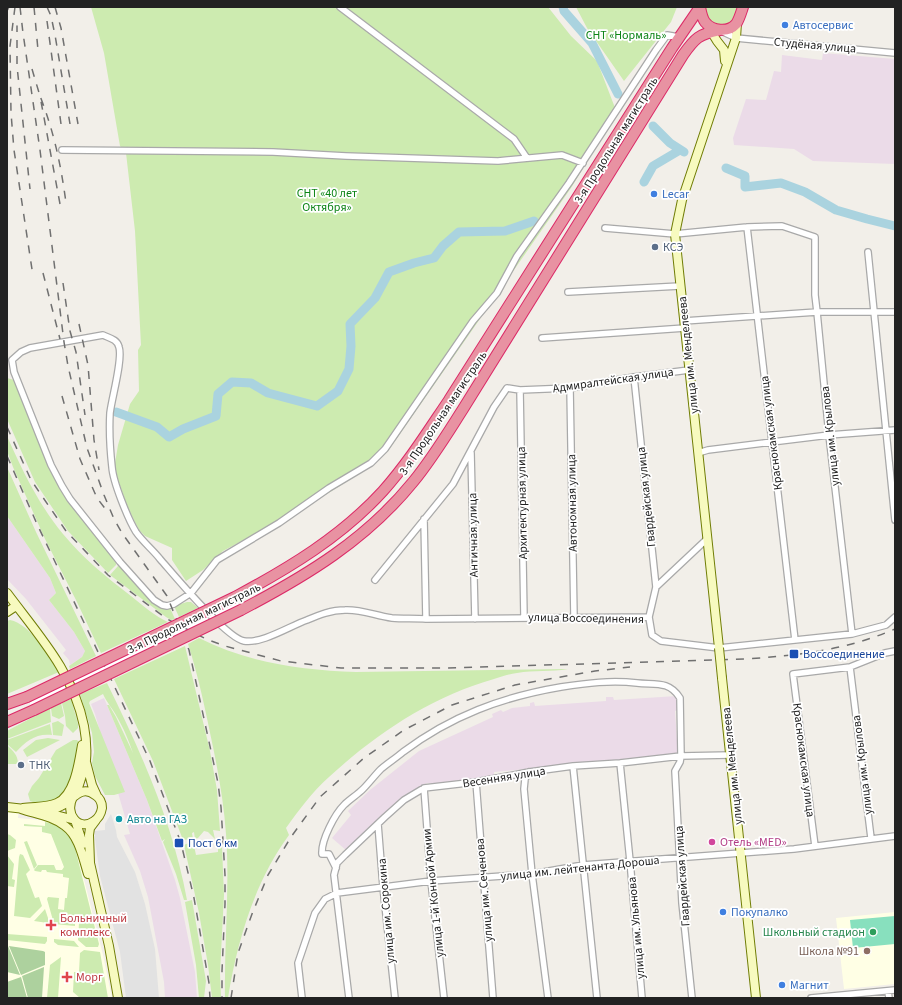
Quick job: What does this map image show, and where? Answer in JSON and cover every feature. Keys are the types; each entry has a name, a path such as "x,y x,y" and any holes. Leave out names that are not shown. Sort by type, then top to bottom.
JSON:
{"highway":[{"name":"3-я Продольная магистраль","path":"700,7 704,19 712,29"},
{"name":"3-я Продольная магистраль","path":"7,704 235,598 293,564 338,533 382,491 426,434 449,400 679,37 700,7"},
{"path":"737,23 743,7"},
{"name":"3-я Продольная магистраль","path":"7,722 241,610 303,576 343,549 379,518 413,482 428,463 683,55 698,37 712,29 730,28 737,23"}],"main road":[{"name":"улица им. Менделеева","path":"737,23 736,38 682,200 675,234 756,998"},
{"path":"712,29 724,50 725,68"},
{"path":"7,594 57,660 70,682 81,713 86,737 86,760 92,784 100,801 101,811 90,828 90,864"},
{"path":"7,612 16,606"},
{"path":"21,809 58,803 67,795 76,775 82,744 86,737"},
{"path":"86,760 74,796 70,802 69,812 75,820 97,890 118,998"},
{"path":"43,811 59,807 74,796 85,791 98,797"},
{"path":"7,807 43,811 75,820 79,823 88,824 96,820"},
{"path":"21,809 43,815 66,826 76,839 91,881 97,890"}],"street":[{"path":"340,7 514,139 527,158"},
{"path":"712,29 736,38"},
{"path":"191,594 217,560 279,523 329,488 371,463 385,449 470,326 496,292 517,256 583,163 645,66 667,35 679,37"},
{"name":"Студёная улица","path":"736,38 895,53"},
{"path":"62,150 273,152 486,160 562,155 583,163"},
{"name":"улица им. Крылова","path":"747,227 782,226 815,237 814,295 852,634"},
{"path":"605,228 675,234 747,227"},
{"name":"Краснокамская улица","path":"747,227 795,640"},
{"path":"868,252 895,520"},
{"path":"568,292 680,286"},
{"path":"542,338 757,315 817,312 895,312"},
{"name":"улица Воссоединения","path":"191,594 167,606 162,606 154,600 120,562 70,499 51,464 14,372 12,360 21,352 30,348 103,335 114,339 120,346 120,361 110,413 110,435 112,470 125,509 137,532 191,594 227,630 237,638 244,641 253,641 263,638 281,632 305,620 330,612 345,610 358,610 393,618 426,619 649,617 652,636 661,641 719,648 852,634 886,625 895,617"},
{"name":"Адмиралтейская улица","path":"375,580 452,484 471,452 494,407 507,388 520,390 570,388 634,377 689,370"},
{"name":"Гвардейская улица","path":"634,377 656,587 649,617"},
{"name":"Автономная улица","path":"570,388 574,617"},
{"name":"Архитектурная улица","path":"520,390 524,617"},
{"path":"698,453 708,450 772,442 895,430"},
{"name":"Античная улица","path":"471,452 475,619"},
{"path":"424,519 426,619"},
{"path":"656,587 707,539"},
{"path":"850,667 895,651"},
{"name":"улица им. Крылова","path":"850,667 871,838"},
{"name":"Краснокамская улица","path":"815,846 793,674 850,667"},
{"path":"349,998 334,875 336,868 329,854 322,854 322,848 331,824 343,806 362,790 382,768 420,740 469,713 497,702 546,690 579,684 616,681 647,684 658,683 668,686 676,692 680,698 682,756"},
{"name":"Весенняя улица","path":"336,868 337,863 345,855 404,800 424,788 476,782 529,772 574,766 620,763 682,756 730,755"},
{"name":"Гвардейская улица","path":"682,756 675,771 682,903 692,998"},
{"name":"улица им. Ульянова","path":"620,763 642,998"},
{"path":"574,766 597,998"},
{"path":"529,772 525,779 524,789 532,874 548,998"},
{"name":"улица им. Сеченова","path":"476,782 493,998"},
{"name":"улица 1-й Конной Армии","path":"424,788 431,881 444,998"},
{"name":"улица им. Сорокина","path":"378,824 382,888 394,998"},
{"name":"улица им. лейтенанта Дороша","path":"337,894 431,881 532,874 583,865 741,853 895,836"},
{"path":"302,998 298,963 315,913 325,899 337,894"},
{"path":"811,998 895,990"},
{"path":"888,991 889,998"}],"shaded area":[{"path":"823,53 895,59 895,164 813,161 794,149 734,145 733,138 746,99 766,100 774,71 781,72 782,55 822,60"},
{"path":"7,516 50,578 56,593 49,600 74,632 85,651 82,657 70,665 69,660 63,653 66,650 26,599 7,579"},
{"path":"677,696 678,710 675,711 678,755 494,772 494,777 432,785 431,783 427,783 403,798 347,851 332,838 351,815 348,811 370,790 419,751 493,717 492,714 501,710 503,712 512,708 530,706 530,703 534,702 535,706 606,701 606,697 613,697 614,700"},
{"path":"104,698 147,800 175,880 195,972 197,998 165,998 164,982 148,897 140,871 124,835 130,834 91,704"},
{"name":"Больничный комплекс","path":"7,807 19,808 18,818 52,821 74,840 103,955 112,998 7,998"},
{"path":"111,814 117,837 135,872 145,904 155,949 159,998 126,998 120,952 100,876 95,839 95,831 105,830 105,824"},
{"name":"Школа №91","path":"895,912 895,984 844,989 836,918"}],"green space":[{"name":"СНТ «40 лет Октября»","path":"91,7 548,7 571,36 597,61 617,113 571,188 388,451 367,469 314,502 223,551 203,570 186,581 172,560 172,548 145,536 139,530 128,508 114,469 118,445 130,404 139,391 138,350 141,345 135,231 126,153 120,146 104,53"},
{"name":"СНТ «Нормаль»","path":"576,7 677,7 671,22 624,81 587,28"},
{"path":"705,7 738,7 736,19 725,27 709,22"},
{"path":"7,378 14,380 67,498 99,541 116,560 116,565 108,573 68,531 35,482 7,419"},
{"path":"7,436 32,487 46,511 63,534 104,574 149,610 168,622 101,653 45,539 13,467 7,451"},
{"path":"7,467 36,532 96,656 70,669 69,666 82,657 85,651 74,632 49,600 56,593 50,578 7,516"},
{"path":"118,566 120,566 162,608 170,608 175,619 171,620 166,617 110,575"},
{"path":"191,602 198,608 179,617 174,606"},
{"path":"10,620 18,623 32,634 59,672 7,694 7,621"},
{"path":"199,638 237,654 276,664 336,671 568,669 511,674 448,696 427,706 386,731 347,761 323,783 306,801 286,828 289,835 266,872 249,912 242,934 228,998 225,998 227,896 226,834 223,801 215,758 196,670 188,644"},
{"path":"185,646 210,751 217,790 220,831 213,830 215,839 208,832 204,831 198,838 195,839 194,832 192,833 193,839 183,840 153,761 114,679"},
{"path":"107,683 132,735 154,788 173,843 187,900 184,900 176,874 163,842 165,839 162,841 147,800 107,705 109,705 116,717 133,753 128,739 114,711 103,694 89,703 125,792 114,795 105,795 95,776 92,763 94,752 92,733 80,694"},
{"path":"71,699 78,724 78,728 73,733 66,726 62,703"},
{"path":"61,703 64,716 59,719 52,716 51,708"},
{"path":"50,708 51,722 7,739 7,731"},
{"path":"58,721 64,725 62,736 53,735 52,723"},
{"path":"50,724 52,735 41,735 36,737 24,744 16,752 7,744 7,740"},
{"path":"48,738 60,740 27,757 23,750 36,740"},
{"path":"73,740 77,740 79,742 68,790 55,802 39,804 30,801 28,794 32,786 39,778 56,750"},
{"path":"7,745 16,756 18,764 7,764"},
{"path":"45,822 55,824 62,828 73,840 99,944 98,947 86,947 78,940 78,915 68,916 69,923 75,924 75,926 54,924 47,899 48,897 59,898 58,909 64,910 69,878 63,877 63,874 47,872 46,870 42,870 41,872 34,870 38,865 54,865 56,870 62,870 64,867 51,834 42,832 42,827 24,826 24,824 45,826"},
{"path":"7,834 16,840 15,848 7,851"},
{"path":"27,841 37,865 34,869 24,842"},
{"path":"193,841 196,855 218,852 218,845 222,846 224,895 220,973 221,998 212,998 199,913 184,845"},
{"path":"20,854 23,855 30,870 26,874 35,898 39,897 42,906 30,918 14,916"},
{"path":"7,855 14,864 12,879 15,880 14,887 7,886"},
{"path":"192,900 206,981 204,998 199,998 196,965 185,902"},
{"path":"45,909 48,923 34,921"},
{"name":"Школьный стадион","path":"895,916 895,944 853,948 850,920"},
{"path":"7,934 47,937 47,941 45,944 7,940"},
{"path":"54,939 74,941 79,947 58,945 54,942"},
{"path":"8,946 20,975 7,972"},
{"path":"9,946 45,952 45,965 21,975"},
{"path":"84,950 100,952 108,998 80,998 73,992 74,972 79,972 80,953"},
{"path":"61,957 58,998 47,998 50,965"},
{"path":"44,967 42,998 28,998 22,976"},
{"path":"21,977 27,998 7,998 7,982"}],"pier":[{"path":"233,593 244,615 36,715 25,693"}],"waterway":[{"path":"563,7 564,11 592,43 618,94"},
{"path":"653,126 670,143 684,152"},
{"path":"644,182 653,166 680,150"},
{"path":"726,168 745,176 745,187 781,183 805,192 836,210 895,226"},
{"path":"116,412 157,427 169,437 183,429 216,416 218,394 232,382 251,383 268,393 317,406 338,391 349,369 351,346 350,324 375,298 389,272 434,258 443,246 459,232 505,231 534,221"}],"railway":[{"path":"7,11 9,7"},
{"path":"15,7 10,46 11,113 14,150 33,276"},
{"path":"20,7 40,150 64,342 87,448 114,519 122,533 167,596 189,650 218,783 225,875 222,998"},
{"path":"34,7 38,50"},
{"path":"47,7 51,16 55,35 70,124"},
{"path":"55,7 61,28 78,124"},
{"path":"47,21 61,124"},
{"path":"17,28 17,26 17,66 30,189"},
{"path":"32,69 40,96"},
{"path":"60,204 40,96 56,149 66,203"},
{"path":"43,273 60,339"},
{"path":"63,283 70,331 76,352 85,415"},
{"path":"79,324 88,365 94,440 99,470"},
{"path":"62,396 80,459 97,498 107,511"},
{"path":"7,427 31,480 66,531 108,575 167,619 206,639 225,646 281,661 341,668 448,668 747,659 786,656 841,647 895,629"},
{"path":"7,456 37,524 150,761 181,843 194,898 209,983 210,998"},
{"path":"231,998 238,953 268,875 291,837 320,797 364,758 404,730 452,705 515,685 595,671 630,667"}],"place":[{"name":"Автосервис","path":"785,25"},
{"name":"Lecar","path":"654,194"},
{"name":"КСЭ","path":"655,247"},
{"name":"Воссоединение","path":"794,654"},
{"name":"ТНК","path":"21,765"},
{"name":"Авто на ГАЗ","path":"119,819"},
{"name":"Отель «MED»","path":"712,842"},
{"name":"Пост 6 км","path":"179,843"},
{"name":"Покупалко","path":"723,912"},
{"name":"Больничный комплекс","path":"51,925"},
{"name":"Школьный стадион","path":"873,932"},
{"name":"Школа №91","path":"867,951"},
{"name":"Морг","path":"67,977"},
{"name":"Магнит","path":"782,985"}]}
